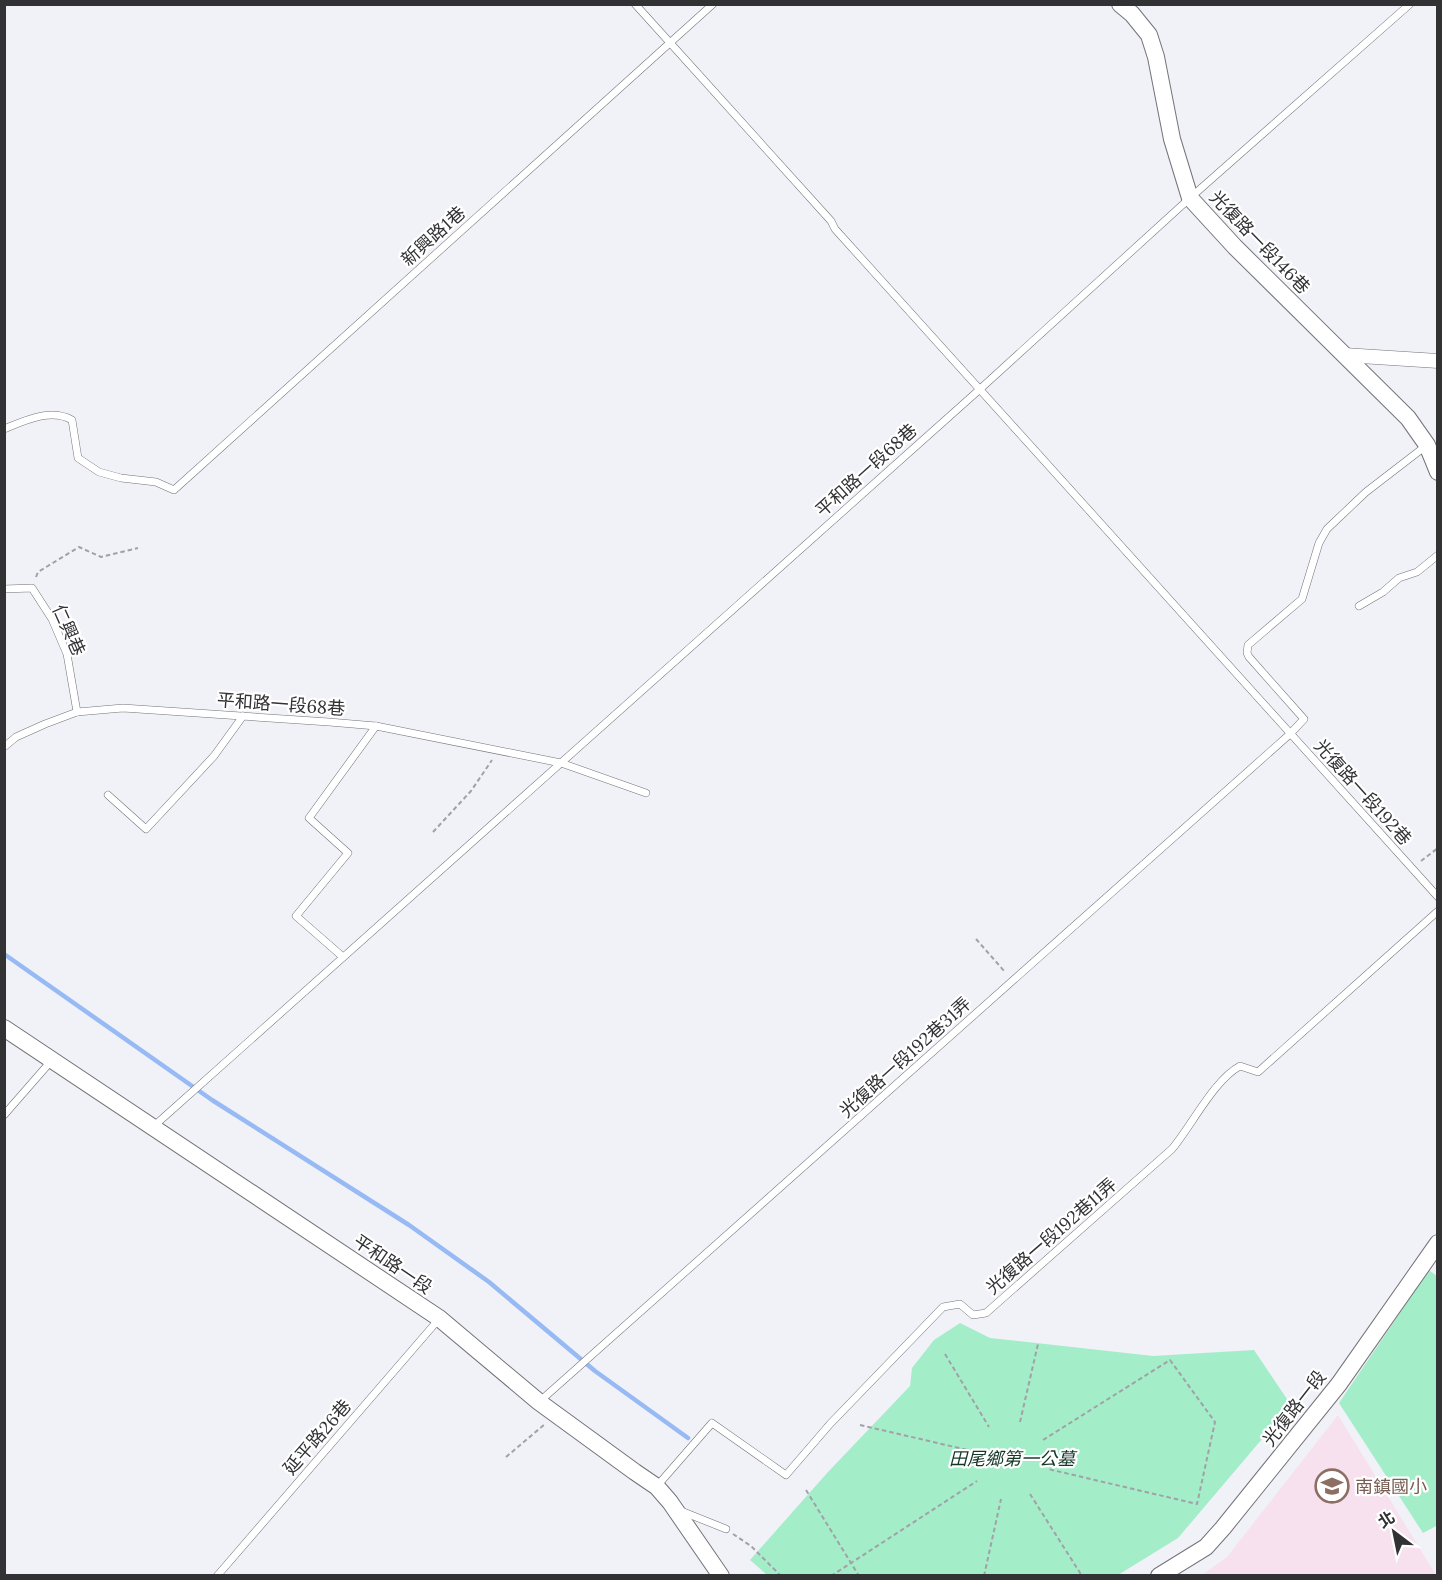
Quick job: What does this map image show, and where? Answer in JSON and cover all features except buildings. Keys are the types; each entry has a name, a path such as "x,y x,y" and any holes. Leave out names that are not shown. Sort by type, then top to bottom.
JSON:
{"street":[{"name":"光復路一段146巷","path":"1120,4 1132,14 1149,35 1156,57 1172,139 1190,198 1235,247 1408,418 1427,445 1437,472"},
{"path":"1344,355 1437,361"},
{"name":"平和路一段","path":"4,1028 439,1318 539,1402 657,1486 721,1575"},
{"name":"光復路一段","path":"1159,1575 1206,1547 1223,1528 1339,1384 1437,1244"}],"lane":[{"name":"光復路一段192巷","path":"635,4 831,221 835,229 979,390 1437,897"},
{"name":"新興路1巷","path":"4,429 43,416 62,415 72,420 78,458 99,472 121,478 156,482 174,490 713,4"},
{"name":"平和路一段68巷","path":"152,1128 979,390 1190,198 1410,4"},
{"path":"1290,734 1304,719 1249,657 1246,653 1248,645 1302,599 1319,543 1327,529 1366,492 1427,445"},
{"path":"1359,606 1383,592 1400,578 1417,572 1437,555"},
{"path":"4,590 32,588"},
{"name":"仁興巷","path":"32,588 52,619 67,654 77,712"},
{"name":"平和路一段68巷","path":"4,747 16,737 77,712 123,708 376,726 561,763"},
{"path":"108,795 146,829 214,756 243,716"},
{"path":"343,957 296,916 348,853 309,818 376,726"},
{"name":"光復路一段192巷31弄","path":"539,1402 1290,734"},
{"path":"561,763 646,793"},
{"name":"光復路一段192巷11弄","path":"657,1486 712,1423 786,1475 830,1424 943,1307 960,1304 973,1315 986,1314 1172,1149 1214,1089 1232,1071 1240,1066 1258,1072 1437,911"},
{"path":"4,1115 52,1060"},
{"name":"延平路26巷","path":"217,1575 439,1318"},
{"path":"675,1509 726,1529"}],"path":[{"path":"32,588 38,572 79,547 101,557 138,548"},
{"path":"433,832 471,791 498,751"},
{"path":"1412,868 1437,848"},
{"path":"976,939 1012,981"},
{"path":"1020,1422 1038,1344"},
{"path":"945,1354 989,1427"},
{"path":"1043,1440 1170,1360 1215,1422 1197,1504 1048,1469"},
{"path":"506,1456 556,1414"},
{"path":"860,1425 972,1451"},
{"path":"831,1575 977,1481"},
{"path":"806,1490 860,1575"},
{"path":"1030,1494 1082,1575"},
{"path":"984,1575 1001,1498"},
{"path":"726,1529 751,1546 781,1575"}],"shaded area":[{"name":"南鎮國小","path":"1338,1415 1436,1575 1202,1575 1227,1557"}],"green space":[{"path":"1429,1270 1438,1277 1438,1525 1423,1533 1339,1403"},
{"name":"田尾鄉第一公墓","path":"960,1323 990,1338 1153,1356 1254,1350 1291,1405 1178,1538 1118,1575 767,1575 750,1560 828,1472 910,1386 912,1368 934,1340"}],"waterway":[{"path":"4,954 212,1100 409,1225 489,1282 595,1371 688,1438"}],"place":[{"name":"南鎮國小","path":"1332,1486"}]}
